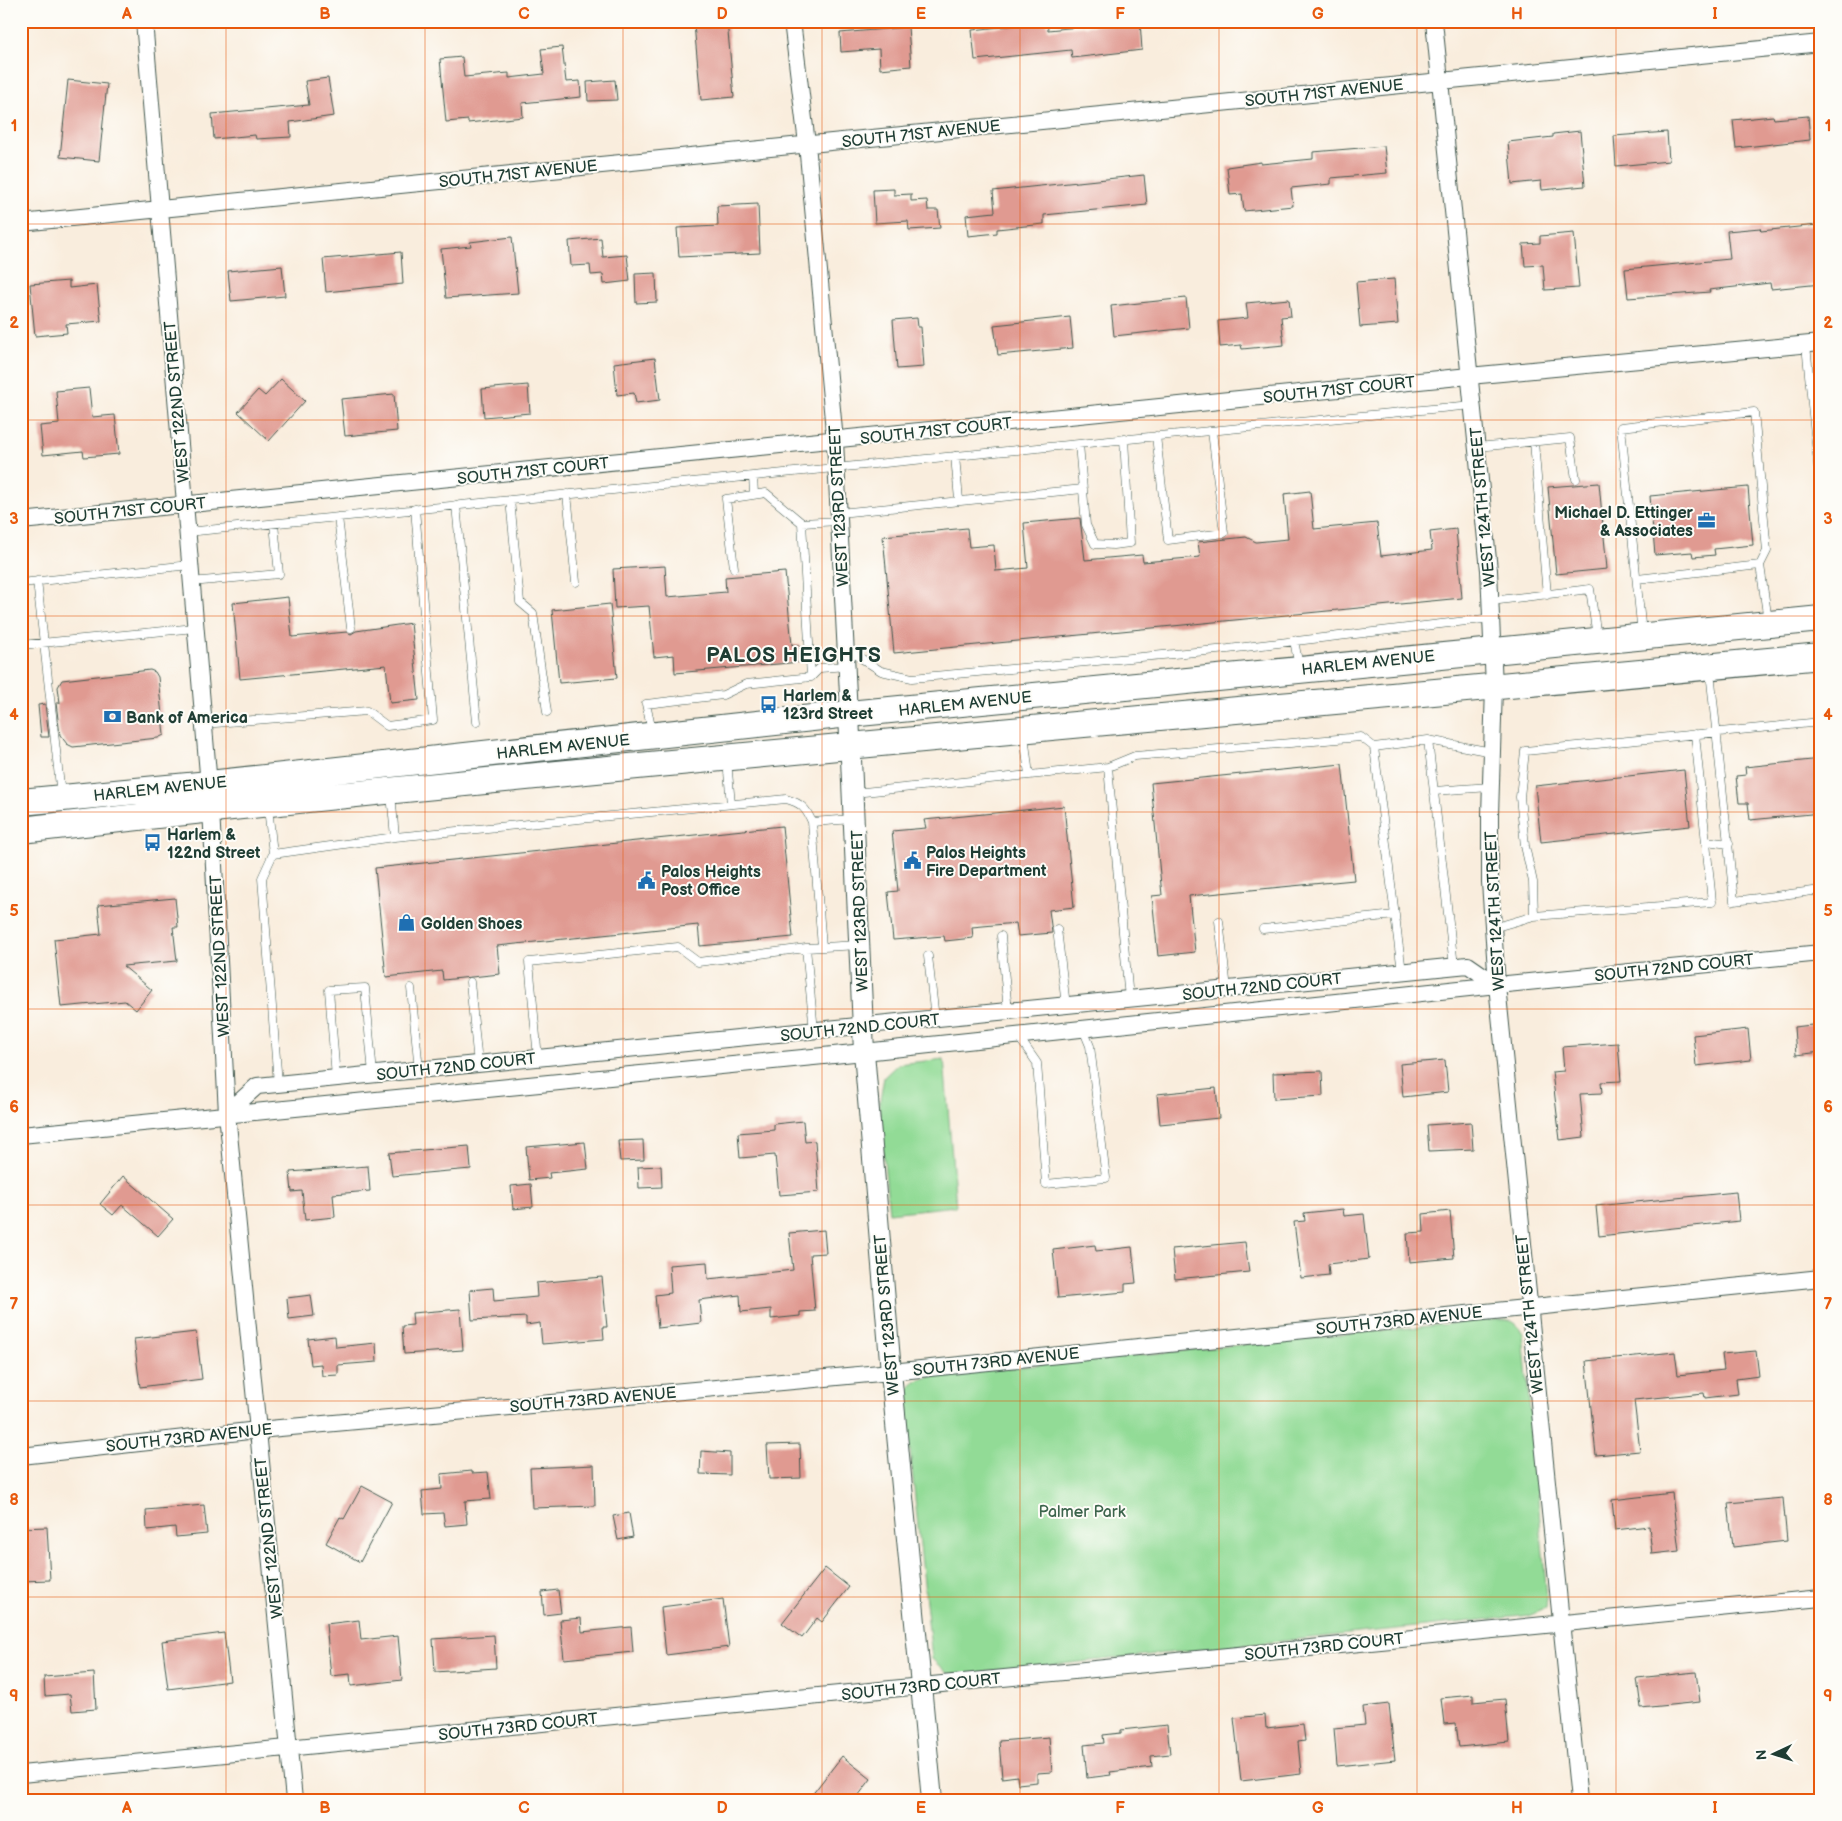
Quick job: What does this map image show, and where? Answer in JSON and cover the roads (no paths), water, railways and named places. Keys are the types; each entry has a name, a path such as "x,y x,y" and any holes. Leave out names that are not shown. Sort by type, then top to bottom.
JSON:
{"main road":[{"name":"HARLEM AVENUE","path":"21,830 210,796 652,736 849,714 1821,619"},
{"name":"HARLEM AVENUE","path":"21,802 61,798 210,796 268,803 852,744 1494,688 1821,656"}],"street":[{"name":"WEST 122ND STREET","path":"144,21 210,796 227,1113 294,1800"},
{"name":"WEST 123RD STREET","path":"792,21 807,144 835,440 852,744 864,1052 891,1372 923,1686 932,1800"},
{"name":"WEST 124TH STREET","path":"1434,21 1491,601 1494,688 1490,787 1490,882 1496,985 1579,1800"},
{"name":"SOUTH 71ST AVENUE","path":"21,223 1821,43"},
{"name":"SOUTH 71ST COURT","path":"21,521 1469,376 1813,344"},
{"name":"SOUTH 72ND COURT","path":"21,1135 227,1113 864,1052 1496,985 1821,953"},
{"name":"SOUTH 72ND COURT","path":"227,1113 257,1086 373,1074 1454,966 1468,965 1496,985"},
{"path":"1066,1006 1076,1030"},
{"name":"SOUTH 73RD AVENUE","path":"21,1456 258,1430 891,1372 1528,1306 1821,1278"},
{"name":"SOUTH 73RD COURT","path":"21,1774 1821,1598"}],"lane":[{"path":"1813,344 1821,493"},
{"name":"SOUTH 71ST COURT","path":"187,532 1472,405"},
{"path":"1643,636 1621,427 1754,412 1767,550 1760,565 1769,624"},
{"path":"1156,436 1168,540 1224,533 1212,430"},
{"path":"1477,448 1570,438 1576,479"},
{"path":"1079,444 1086,526 1095,544 1114,546 1130,543 1124,439"},
{"path":"1534,442 1547,595"},
{"path":"955,456 959,500"},
{"path":"753,476 754,494"},
{"path":"802,523 959,500 1083,489"},
{"path":"734,568 726,499 766,493 802,523 811,677"},
{"path":"567,494 576,582"},
{"path":"510,500 520,602 533,613 547,712"},
{"path":"456,505 477,722"},
{"path":"204,724 368,711 387,726 433,720 415,510"},
{"path":"338,517 351,628"},
{"path":"192,582 279,574 274,524"},
{"path":"21,583 190,565"},
{"path":"1637,579 1760,565"},
{"path":"37,581 61,798"},
{"path":"1491,601 1590,589 1597,640"},
{"path":"846,648 881,671 912,678 1200,652 1492,618"},
{"path":"21,645 195,628"},
{"path":"1294,640 1299,669"},
{"path":"652,736 646,704 723,695 746,684 811,677 820,668 847,666"},
{"path":"1710,666 1734,901 1821,890"},
{"path":"1534,916 1533,882 1525,846 1520,797 1525,750 1821,722"},
{"path":"1024,729 1029,775"},
{"path":"1493,928 1534,916 1712,902 1695,734"},
{"path":"854,793 1108,767 1135,756 1361,737 1374,746 1428,740 1492,752"},
{"path":"1428,740 1454,966"},
{"path":"1374,746 1402,972"},
{"path":"727,757 730,804"},
{"path":"1108,767 1129,999"},
{"path":"1434,791 1490,787"},
{"path":"391,791 395,837"},
{"path":"274,854 395,837 786,799 798,802 807,809 812,822 822,947"},
{"path":"268,803 274,854 262,878 278,1084"},
{"path":"812,822 855,819"},
{"path":"1706,842 1729,844"},
{"path":"1263,930 1395,916"},
{"path":"1219,921 1227,989"},
{"path":"1057,929 1066,1006"},
{"path":"1000,936 1008,1012"},
{"path":"538,1058 529,962 678,947 698,962 806,948 860,945"},
{"path":"806,948 814,1031"},
{"path":"928,956 936,1019"},
{"path":"470,982 478,1064"},
{"path":"336,1078 329,990 365,988 373,1074"},
{"path":"411,988 419,1070"},
{"path":"1018,1036 1037,1063 1046,1184 1106,1178 1090,1046 1076,1030"}],"place":[{"name":"Michael D. Ettinger & Associates","path":"1707,521"},
{"name":"Harlem & 123rd Street","path":"769,704"},
{"name":"Bank of America","path":"112,717"},
{"name":"Harlem & 122nd Street","path":"153,843"},
{"name":"Palos Heights Fire Department","path":"912,861"},
{"name":"Palos Heights Post Office","path":"647,880"},
{"name":"Golden Shoes","path":"407,923"}],"district":[{"name":"PALOS HEIGHTS","path":"794,655"}],"park label":[{"name":"Palmer Park","path":"1082,1511"}]}
